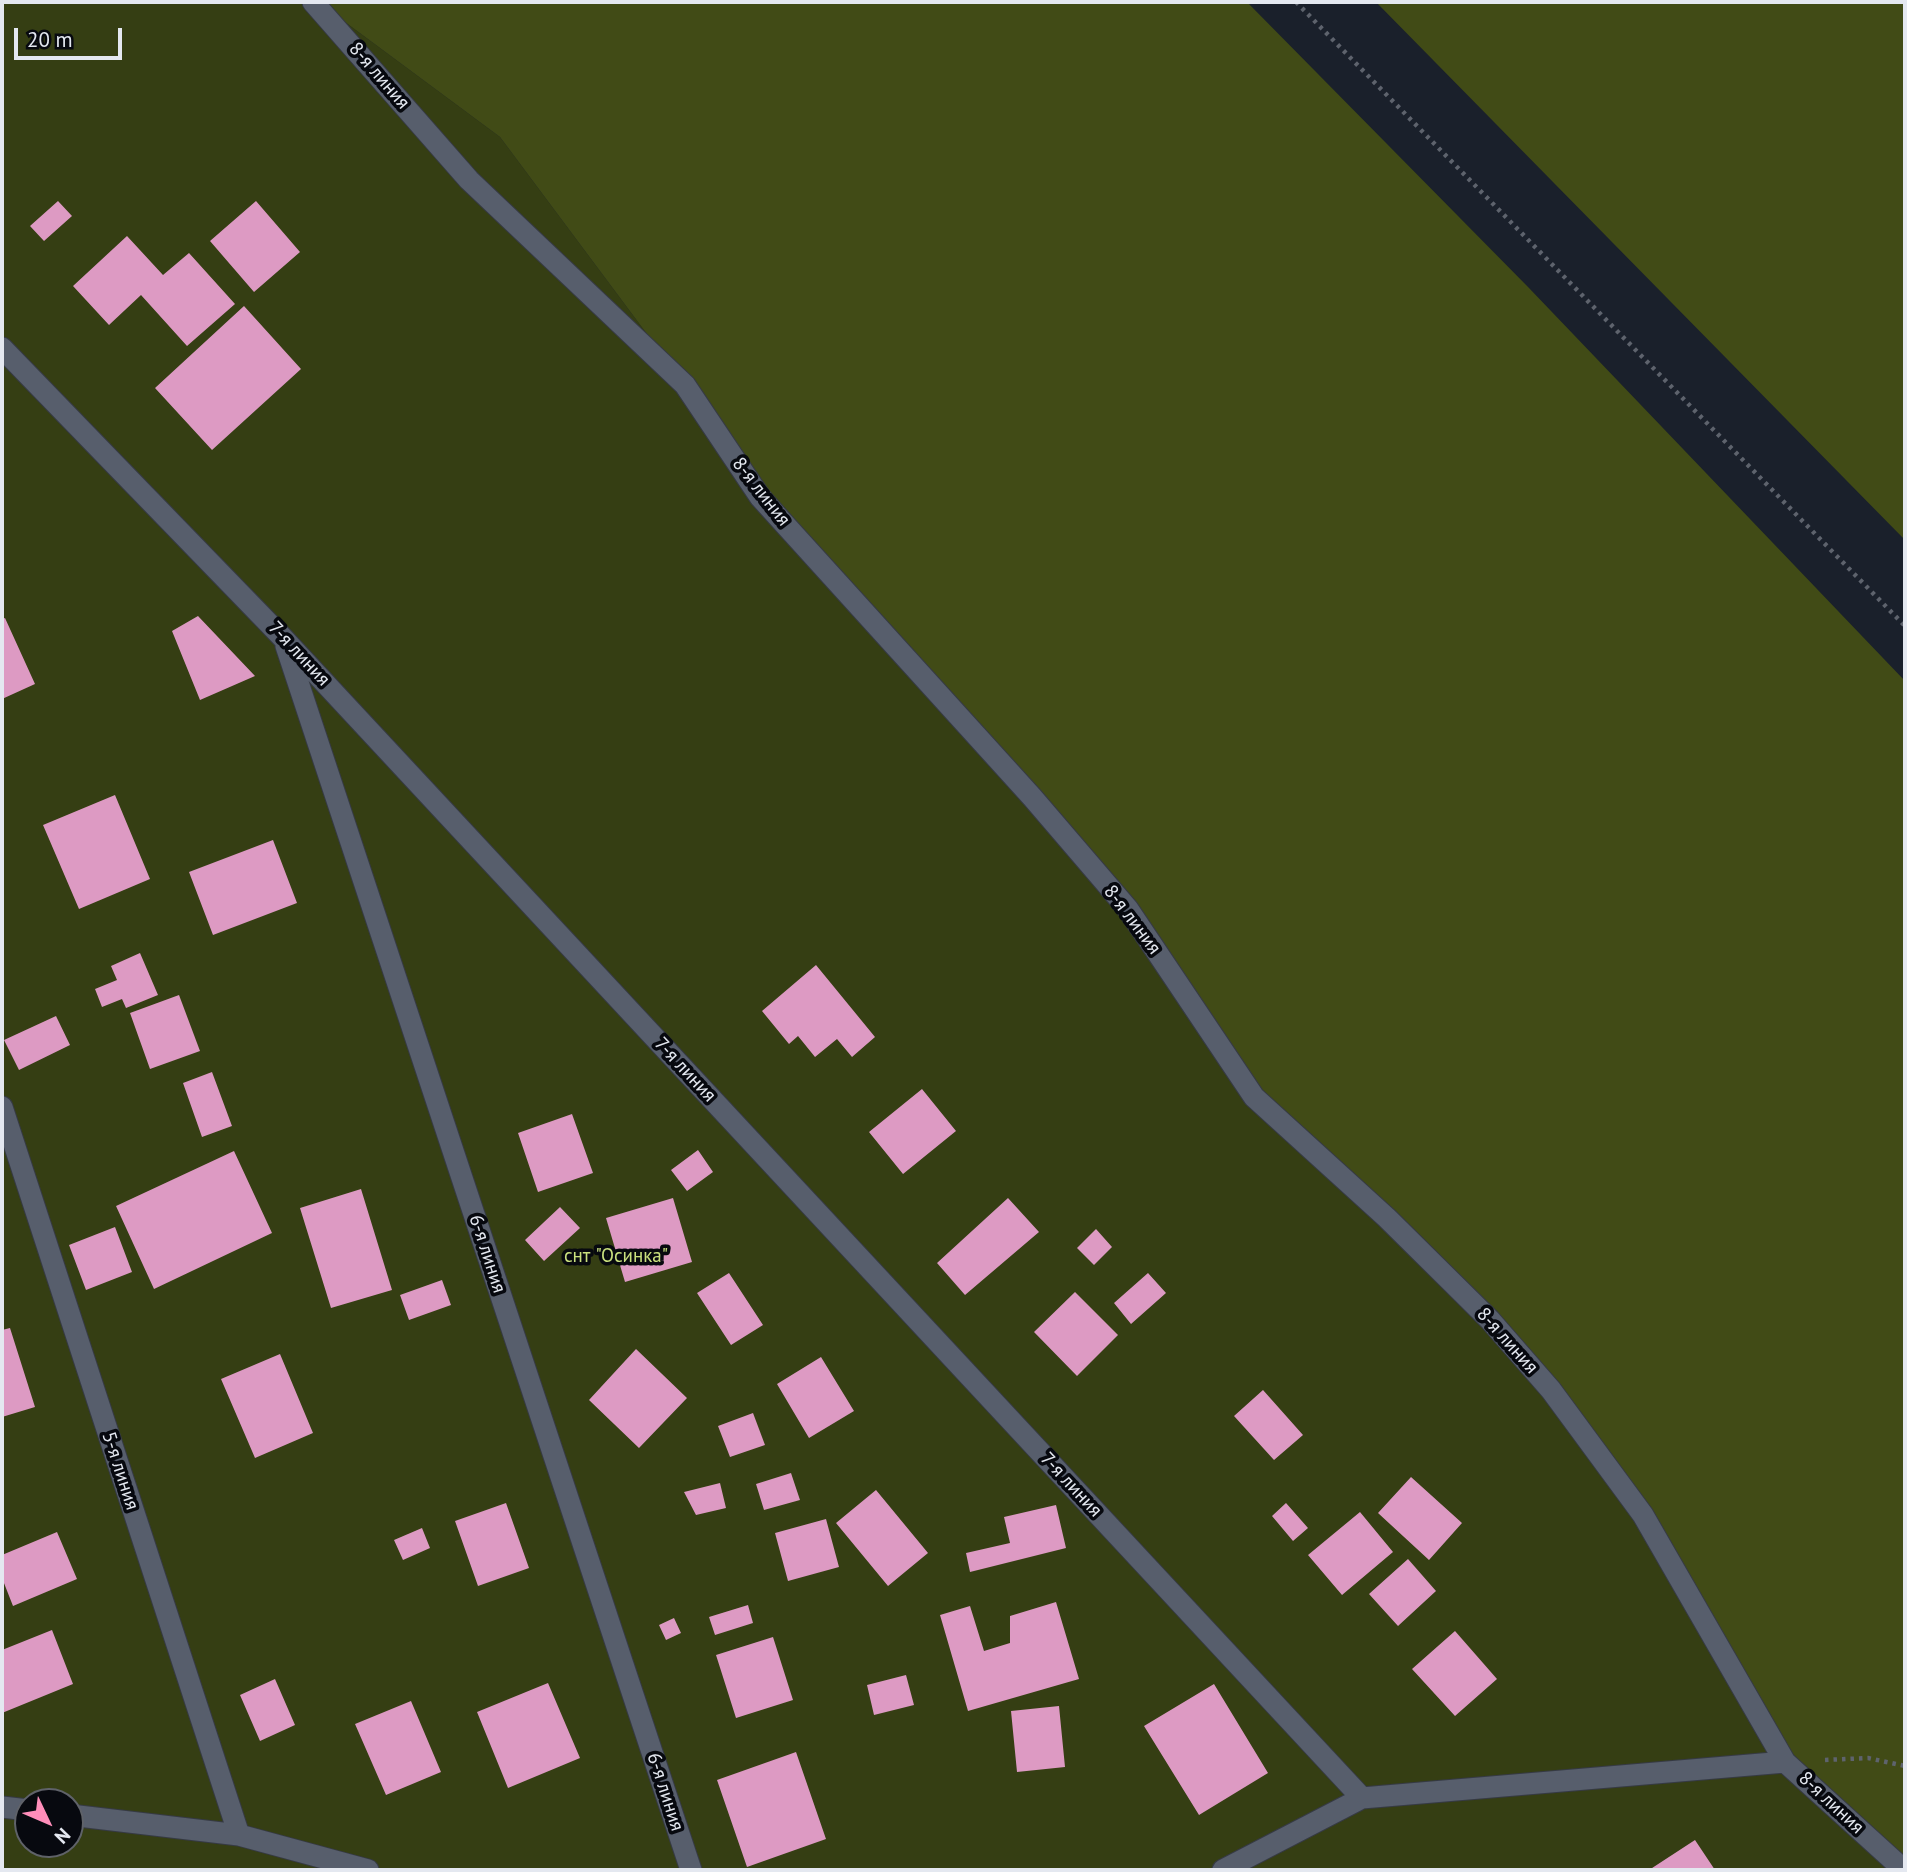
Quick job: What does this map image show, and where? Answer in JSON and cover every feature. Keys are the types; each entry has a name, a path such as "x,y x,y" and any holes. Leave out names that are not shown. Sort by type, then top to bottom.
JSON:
{"street":[{"name":"8-я линия","path":"313,2 469,180 685,385 760,497 1032,797 1128,909 1254,1097 1387,1218 1490,1321 1551,1390 1643,1515 1785,1762 1903,1870"},
{"name":"7-я линия","path":"2,348 283,638 1362,1798"},
{"name":"6-я линия","path":"283,638 691,1870"},
{"name":"5-я линия","path":"2,1107 239,1835"},
{"path":"1223,1870 1362,1798 1785,1762"},
{"path":"84,1817 239,1835 368,1870"}],"path":[{"path":"1296,2 1905,626"},
{"path":"1785,1762 1868,1758 1905,1766"}],"green space":[{"name":"снт \"Осинка\"","path":"2,2 318,2 500,137 685,385 1490,1320 1902,1870 2,1870"},
{"path":"318,2 1247,2 1529,288 1905,681 1905,1870 1785,1762 1643,1515 1551,1390 1254,1097 1128,909 760,497 685,385 500,137"},
{"path":"1376,2 1905,2 1905,540"}],"building":[{"path":"58,201 72,216 44,241 30,226"},
{"path":"256,201 300,252 254,292 210,241"},
{"path":"127,236 163,275 189,253 235,304 187,346 141,295 109,325 73,286"},
{"path":"244,306 301,369 212,450 155,388"},
{"path":"198,616 255,676 200,700 172,631"},
{"path":"5,618 35,684 2,699 2,619"},
{"path":"115,795 150,879 79,909 43,825"},
{"path":"273,840 297,903 213,935 189,872"},
{"path":"140,953 158,995 126,1008 122,999 102,1007 95,989 117,980 111,966"},
{"path":"816,965 875,1037 852,1057 837,1039 815,1057 798,1036 789,1044 762,1011"},
{"path":"179,995 200,1051 150,1069 130,1013"},
{"path":"56,1016 70,1045 19,1070 4,1040"},
{"path":"212,1072 232,1126 202,1137 183,1083"},
{"path":"922,1089 956,1131 903,1174 869,1132"},
{"path":"572,1114 593,1173 538,1192 518,1133"},
{"path":"698,1150 713,1172 687,1191 671,1170"},
{"path":"234,1151 272,1233 154,1289 116,1206"},
{"path":"361,1189 392,1290 331,1308 300,1208"},
{"path":"673,1198 692,1262 625,1282 606,1218"},
{"path":"1008,1198 1039,1232 965,1295 937,1263"},
{"path":"560,1207 580,1228 544,1261 525,1240"},
{"path":"115,1227 132,1272 86,1290 69,1245"},
{"path":"1096,1229 1112,1247 1094,1265 1077,1248"},
{"path":"729,1273 763,1325 731,1345 697,1293"},
{"path":"1148,1273 1166,1293 1131,1324 1114,1303"},
{"path":"442,1280 451,1305 409,1320 400,1295"},
{"path":"1075,1292 1118,1335 1077,1376 1034,1332"},
{"path":"10,1328 35,1407 2,1417 2,1330"},
{"path":"636,1349 687,1398 639,1448 589,1400"},
{"path":"280,1354 313,1433 255,1458 221,1379"},
{"path":"821,1357 854,1411 809,1438 777,1384"},
{"path":"1263,1390 1303,1435 1274,1460 1234,1416"},
{"path":"753,1413 765,1445 730,1457 718,1426"},
{"path":"791,1473 800,1500 764,1510 756,1484"},
{"path":"1411,1477 1462,1523 1429,1560 1378,1513"},
{"path":"720,1483 726,1508 696,1515 684,1492"},
{"path":"876,1490 928,1553 888,1586 836,1523"},
{"path":"506,1503 529,1568 478,1586 455,1521"},
{"path":"1286,1503 1308,1528 1293,1541 1272,1516"},
{"path":"1056,1505 1066,1548 970,1572 966,1553 1010,1543 1004,1517"},
{"path":"1360,1512 1393,1552 1342,1595 1308,1555"},
{"path":"826,1519 839,1567 788,1581 775,1533"},
{"path":"422,1528 430,1548 403,1560 394,1540"},
{"path":"57,1532 77,1579 13,1606 2,1578 2,1555"},
{"path":"1408,1559 1436,1591 1398,1626 1369,1594"},
{"path":"1056,1602 1079,1679 968,1711 940,1615 970,1606 984,1651 1010,1643 1010,1616"},
{"path":"748,1605 753,1623 715,1635 709,1617"},
{"path":"674,1618 681,1633 666,1640 659,1625"},
{"path":"52,1630 73,1684 2,1713 2,1650"},
{"path":"1455,1631 1497,1679 1455,1716 1412,1669"},
{"path":"773,1637 793,1700 736,1718 716,1655"},
{"path":"906,1675 914,1705 874,1715 867,1685"},
{"path":"275,1679 295,1725 260,1741 240,1695"},
{"path":"548,1683 580,1758 508,1788 477,1712"},
{"path":"1214,1684 1268,1773 1199,1815 1144,1726"},
{"path":"411,1701 441,1772 386,1795 355,1724"},
{"path":"1059,1706 1065,1767 1017,1772 1011,1711"},
{"path":"796,1752 826,1839 747,1867 717,1780"},
{"path":"1695,1840 1715,1870 1649,1870"}]}
